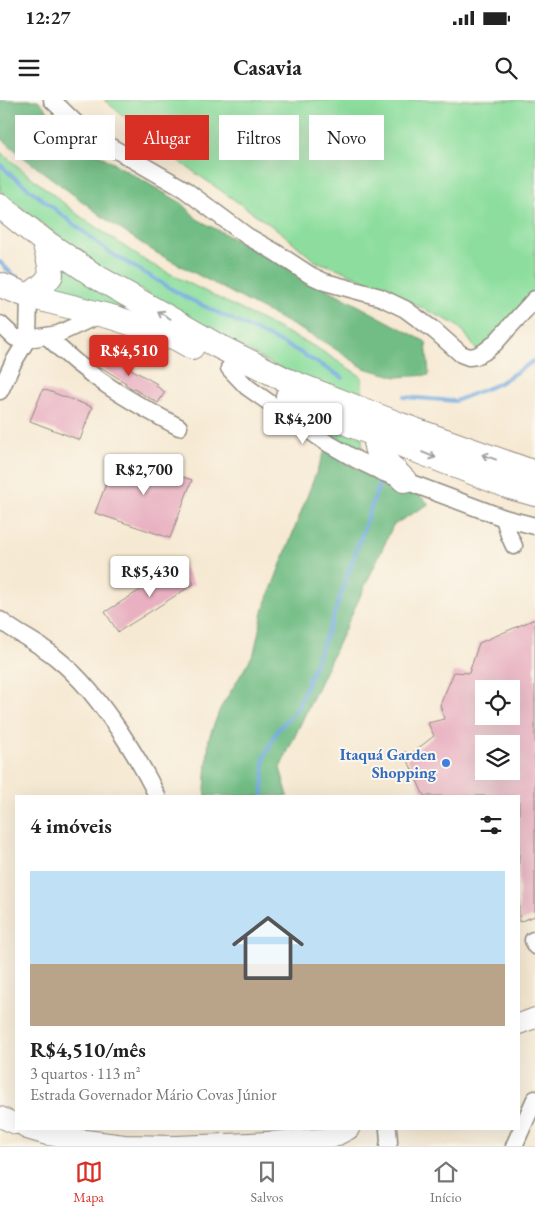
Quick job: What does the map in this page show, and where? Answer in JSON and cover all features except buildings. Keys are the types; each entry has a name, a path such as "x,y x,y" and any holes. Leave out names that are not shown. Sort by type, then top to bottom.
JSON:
{"highway":[{"path":"0,206 44,241 95,276 216,345 286,380 535,474"},
{"path":"30,296 51,275 44,241"},
{"path":"0,285 30,296 101,314 176,338 229,368 351,425 510,487 535,494"},
{"path":"404,480 378,454 376,447 382,437 392,430 418,431"}],"main road":[{"path":"520,1024 535,1018"},
{"path":"0,1117 15,1124"},
{"path":"29,1130 43,1141 92,1144 198,1146 336,1138"},
{"path":"250,1143 300,1130"}],"street":[{"path":"52,100 85,132 184,189 247,236 310,275 325,282 380,297 405,309 435,331 461,354 469,357 484,352 494,344 535,299"},
{"path":"0,391 28,338 30,296"},
{"path":"0,324 15,338 28,338 58,334 101,314"},
{"path":"47,336 64,353 113,390 179,427"},
{"path":"229,368 247,387 324,441 357,460 504,518 535,526"},
{"path":"504,518 514,546"},
{"path":"0,620 52,654 88,688 134,753 156,795"},
{"path":"514,1146 535,1099"},
{"path":"388,1130 388,1146"}],"green space":[{"path":"0,100 38,100 51,115 15,115 15,150 0,137"},
{"path":"104,100 535,100 535,291 494,341 477,351 464,332 455,324 373,284 315,261 282,233 177,160 209,160 209,115 125,115 125,117"},
{"path":"0,152 81,217 147,262 317,348 362,377 362,399 275,366 92,262 0,191"},
{"path":"27,160 108,160 183,204 197,219 426,342 429,375 397,377 364,368 326,343 155,252 111,223"},
{"path":"59,258 159,321 53,290"},
{"path":"299,410 362,438 363,452 329,433"},
{"path":"326,451 385,485 419,495 429,504 393,525 280,768 288,795 206,795 209,738 220,709 254,653 264,608"}],"waterway":[{"path":"0,164 109,252 187,298 296,350 343,378"},
{"path":"0,262 13,275 18,277"},
{"path":"404,397 455,401 498,384 535,360"},
{"path":"263,795 264,758 277,731 297,709 330,626 379,485"}],"place":[{"name":"Itaquá Garden Shopping","path":"446,763"}]}
